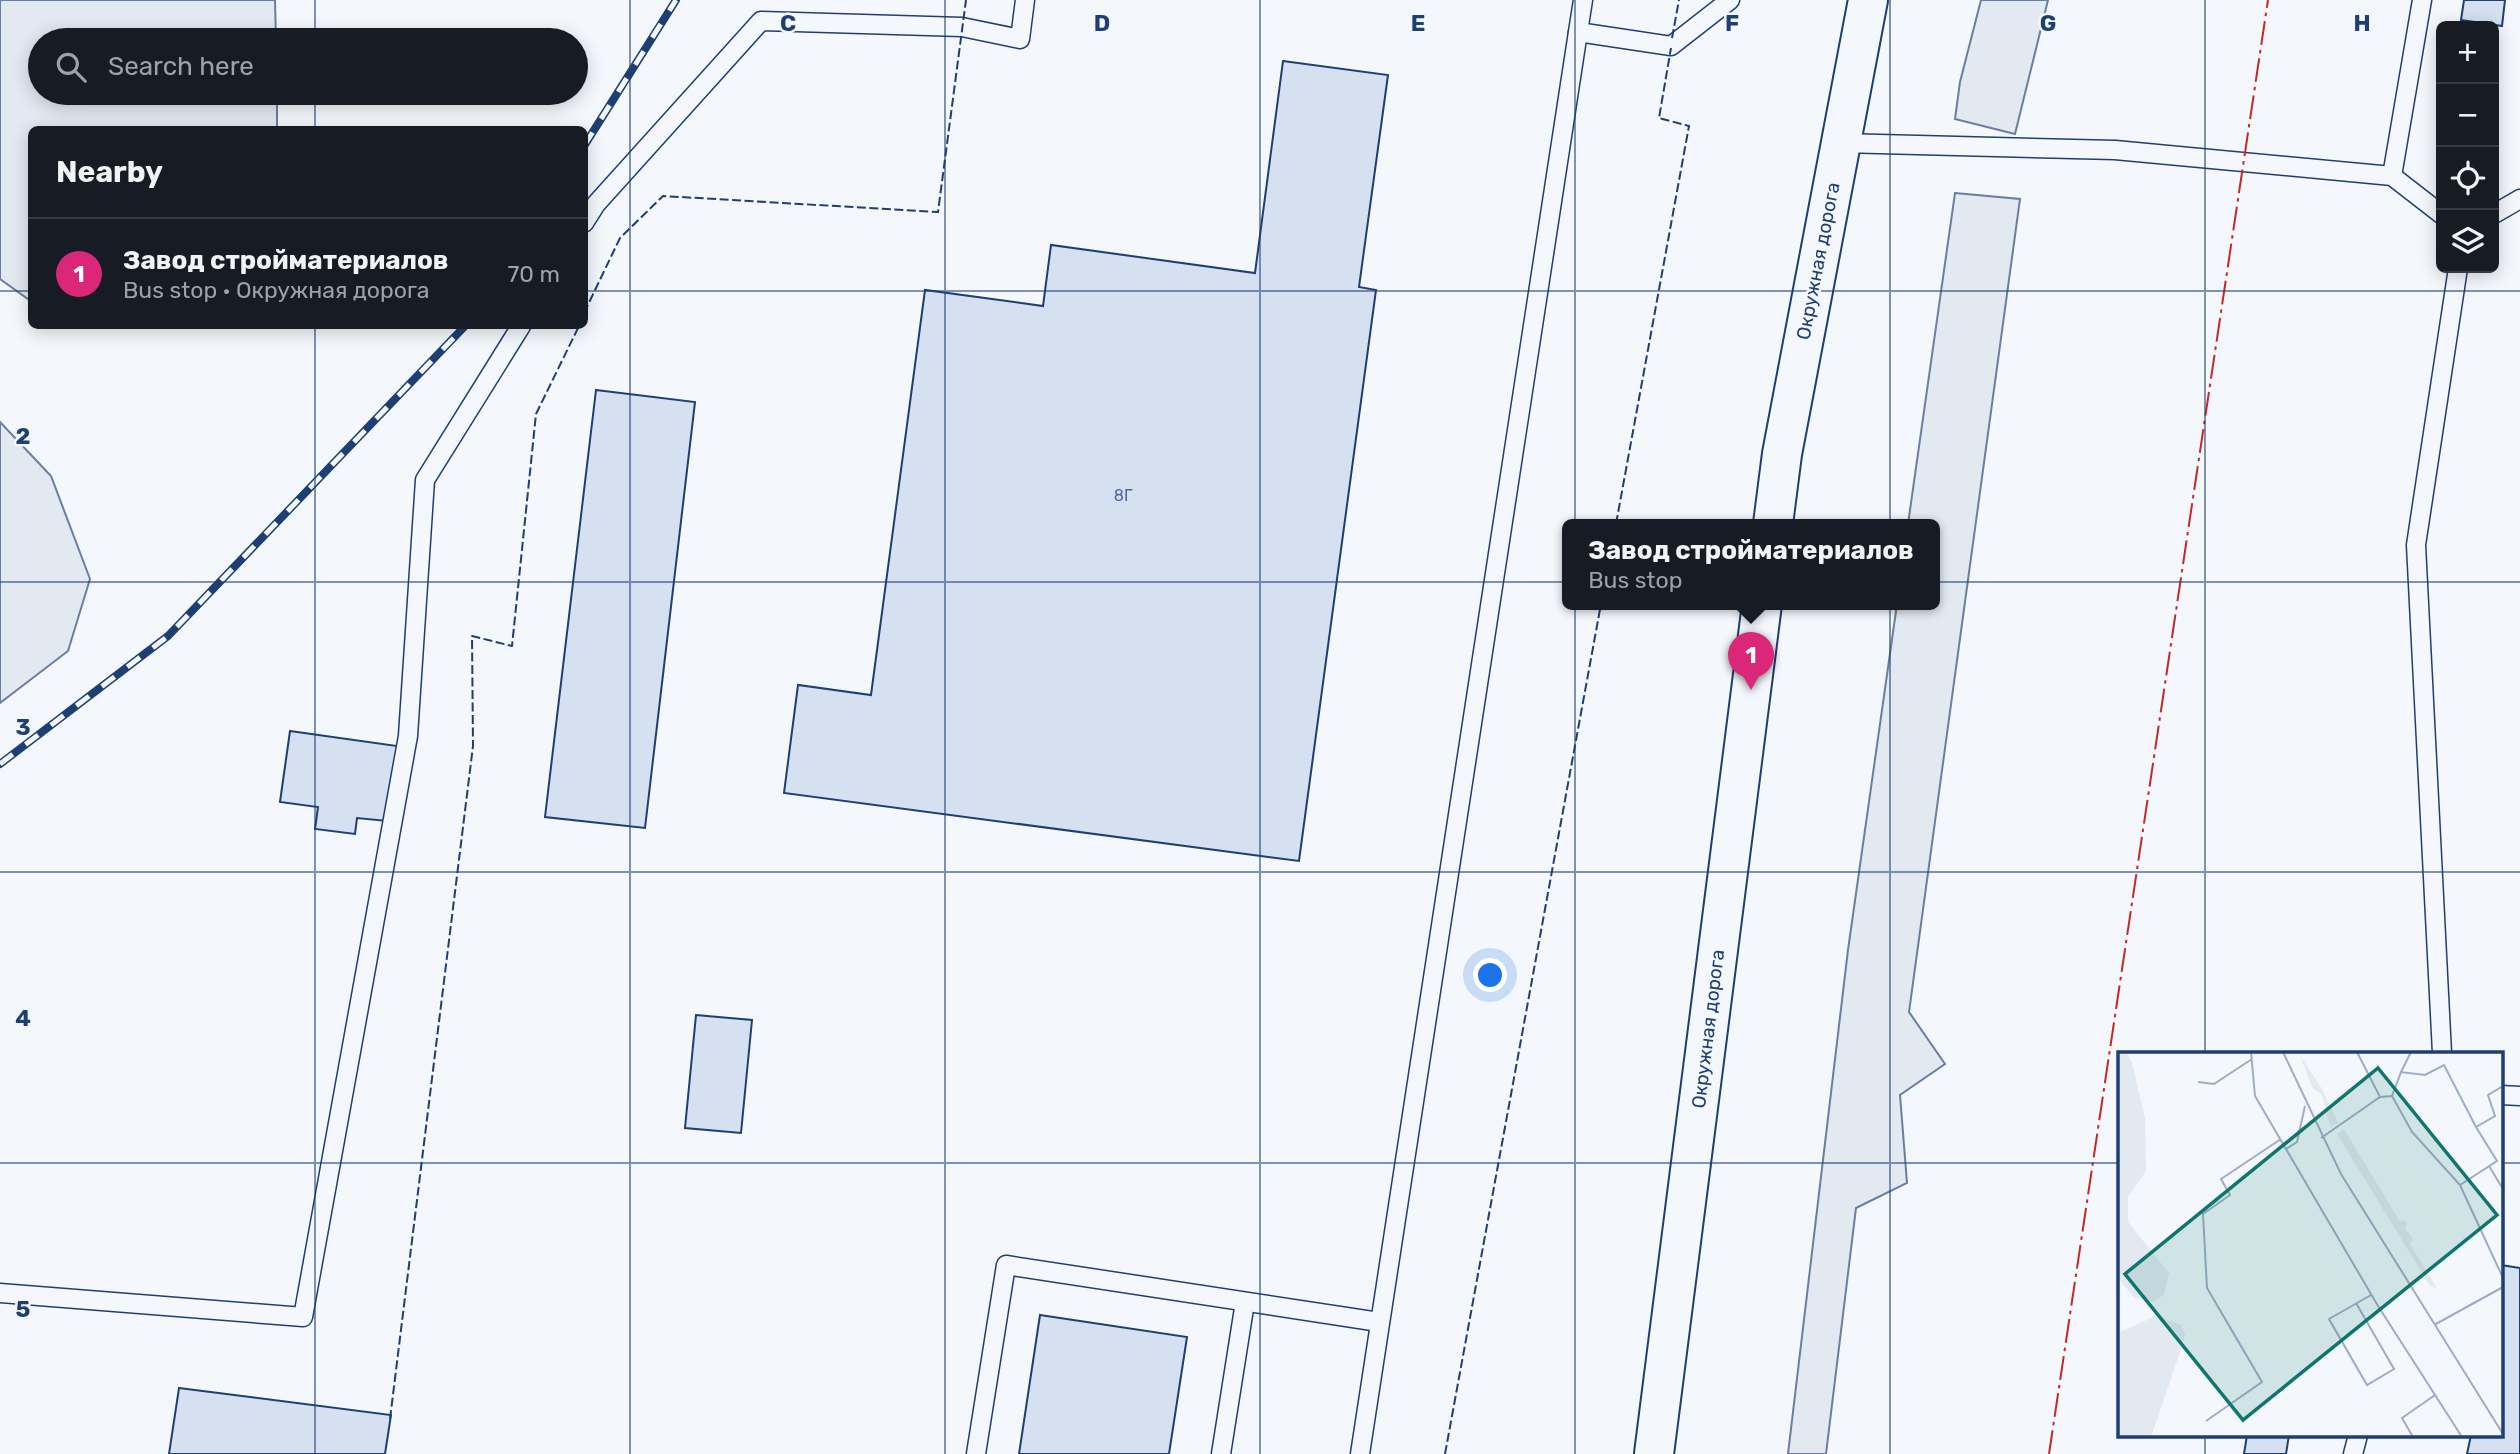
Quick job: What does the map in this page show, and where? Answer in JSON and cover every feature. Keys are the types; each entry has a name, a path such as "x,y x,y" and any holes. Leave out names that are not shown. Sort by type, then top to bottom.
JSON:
{"highway":[{"name":"Окружная дорога","path":"1774,519 1782,454 1868,0"},
{"name":"Окружная дорога","path":"1654,1454 1761,610"}],"lane":[{"path":"588,217 596,204 761,22 962,27 1020,38 1025,0"},
{"path":"1360,1454 1583,0"},
{"path":"1578,32 1671,46 1730,0"},
{"path":"2392,176 2422,0"},
{"path":"1840,143 2115,150 2392,176 2436,211"},
{"path":"2499,212 2520,199"},
{"path":"2442,1052 2416,545 2457,273"},
{"path":"0,1293 303,1317 408,736 425,480 519,329"},
{"path":"2502,1095 2520,1096"},
{"path":"976,1454 1006,1265 1379,1322"},
{"path":"1221,1454 1245,1302"},
{"path":"2353,1454 2358,1436"}],"shaded area":[{"path":"0,0 275,0 276,28 28,28 28,105 277,105 277,126 28,126 28,299 0,279"},
{"path":"1981,0 2048,0 2015,134 1955,119 1960,82"},
{"path":"1955,193 2020,199 1909,1012 1945,1064 1900,1095 1907,1183 1856,1208 1826,1454 1788,1454 1848,950 1896,610 1940,610 1940,519 1909,519"},
{"path":"0,422 51,476 90,579 68,651 0,703"}],"building":[{"path":"2464,0 2505,0 2502,26 2499,26 2499,21 2461,20"},
{"path":"1283,61 1388,75 1359,287 1376,290 1299,861 784,793 798,685 871,695 925,290 1043,306 1051,245 1255,273"},
{"path":"596,390 695,402 645,828 545,817"},
{"path":"290,731 397,746 387,821 357,818 355,834 315,829 318,807 280,802"},
{"path":"696,1015 752,1020 741,1133 685,1128"},
{"path":"2502,1265 2520,1268 2520,1454 2467,1454 2471,1436 2502,1436"},
{"path":"1040,1315 1187,1337 1169,1454 1019,1454"},
{"path":"179,1388 391,1415 385,1454 169,1454"},
{"path":"2247,1436 2289,1436 2286,1454 2244,1454"}],"railway":[{"path":"588,140 676,0"},
{"path":"0,764 168,636 462,329"}],"fence":[{"path":"588,305 620,238 663,196 938,212 966,0"},
{"path":"1672,38 1679,0"},
{"path":"1617,519 1689,126 1659,118 1671,48"},
{"path":"390,1419 473,746 472,636 512,646 536,414 578,329"},
{"path":"1445,1454 1600,610"}],"power":[{"path":"2049,1454 2268,0"}],"place":[{"name":"Завод стройматериалов","path":"1751,690"}]}
